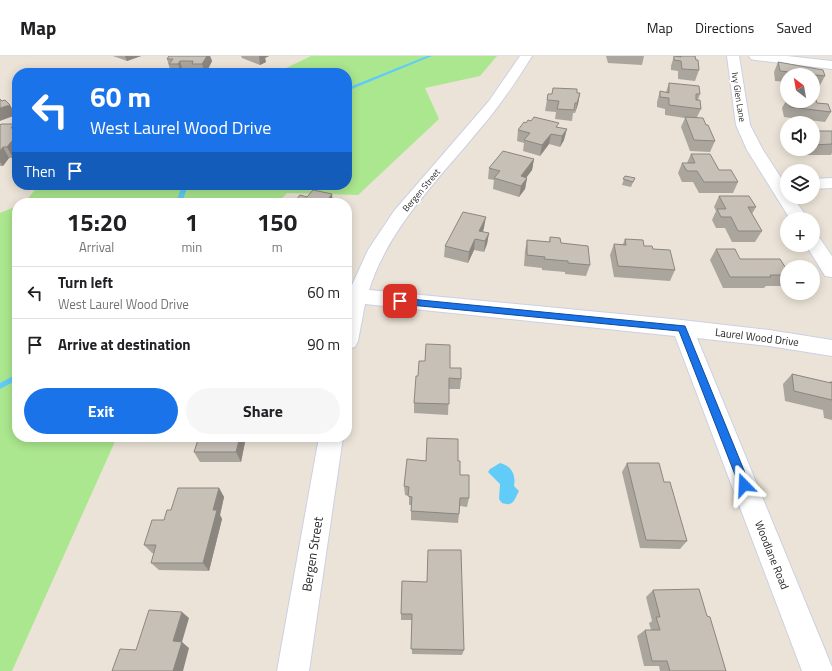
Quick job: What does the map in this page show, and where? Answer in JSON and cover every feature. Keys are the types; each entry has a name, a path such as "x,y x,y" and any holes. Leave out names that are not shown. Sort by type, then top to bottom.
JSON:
{"street":[{"name":"Bergen Street","path":"352,318 357,296 370,265 384,239 403,211 500,96 526,56"},
{"name":"Ivy Glen Lane","path":"733,56 743,125 755,150 780,182"},
{"path":"755,56 832,65"},
{"path":"820,184 832,183"},
{"path":"820,252 832,271"},
{"name":"Laurel Wood Drive","path":"357,296 682,328 769,338 832,348"},
{"name":"Woodlane Road","path":"682,328 818,671"},
{"name":"Bergen Street","path":"293,671 330,442"}],"green space":[{"path":"311,56 497,56 480,76 425,88 439,119 358,195 287,193 282,198 28,198 35,190 352,190 352,68 286,68"},
{"path":"12,208 12,442 115,442 12,671 0,671 0,213"}],"water":[{"path":"500,463 508,466 514,475 514,486 519,491 515,500 509,504 502,503 499,499 500,484 488,472"}],"building":[{"path":"169,56 207,56 202,64 192,64 193,61 180,61 178,64 169,64 173,59 167,59"},
{"path":"674,56 695,56 696,60 698,60 699,70 682,69 681,61 674,60"},
{"path":"778,62 812,68 780,68 780,71"},
{"path":"820,69 823,70 825,76 820,75"},
{"path":"669,83 699,86 700,94 696,94 696,100 700,100 701,109 669,105 669,98 660,97 660,91 669,93"},
{"path":"553,88 577,89 577,93 580,93 577,103 575,103 574,110 557,109 559,101 547,100 548,94 552,94"},
{"path":"0,99 2,101 5,100 10,105 0,108"},
{"path":"820,103 828,104 831,112 798,108 820,108"},
{"path":"534,117 559,123 556,127 567,129 562,136 551,134 542,145 524,140 530,133 518,130 524,122 526,123 528,120 531,121"},
{"path":"685,117 703,118 715,141 694,140"},
{"path":"12,124 12,141 7,147 3,147 0,151 0,125"},
{"path":"820,131 832,131 832,144 820,145"},
{"path":"503,151 534,159 521,176 527,178 521,186 494,178 500,171 489,168"},
{"path":"691,154 710,154 719,170 731,170 738,182 704,182 697,171 687,171 682,163 695,163"},
{"path":"625,176 635,178 633,182 623,179"},
{"path":"313,190 332,194 329,198 298,198 300,195 307,197"},
{"path":"719,196 749,196 756,207 748,207 762,231 738,231 731,217 721,217 717,209 726,209"},
{"path":"463,212 486,217 479,231 489,233 485,241 475,239 469,252 445,246"},
{"path":"550,237 560,238 561,243 588,246 590,265 568,263 568,261 544,259 545,257 527,255 527,240 550,242"},
{"path":"625,239 643,240 644,246 652,246 653,249 670,250 675,270 618,266 614,244 626,245"},
{"path":"716,249 735,249 740,259 781,260 780,275 770,275 771,277 730,277"},
{"path":"426,344 450,345 450,368 461,368 461,379 449,378 449,404 414,403 416,376 418,376 419,361 425,361"},
{"path":"792,374 832,382 832,400 794,391"},
{"path":"427,438 458,439 458,461 460,461 460,475 469,475 469,498 460,498 459,514 411,511 412,497 408,496 409,487 404,486 407,459 426,461"},
{"path":"197,442 239,442 236,452 194,452"},
{"path":"627,463 659,463 664,482 670,482 687,541 646,540"},
{"path":"178,488 219,488 213,510 217,510 203,563 151,563 156,545 144,545 152,520 164,520 167,510 171,510"},
{"path":"428,550 461,550 464,650 411,649 412,614 401,614 402,581 427,582"},
{"path":"699,589 707,616 710,617 726,671 670,671 667,661 652,661 645,630 660,630 656,617 660,617 653,590"},
{"path":"149,610 182,612 173,641 182,642 173,671 112,671 120,649 136,650"}],"waterway":[{"path":"352,88 430,56"},
{"path":"181,198 183,190"},
{"path":"0,386 12,380"}],"route":[{"path":"400,301 682,328 744,485"}]}
